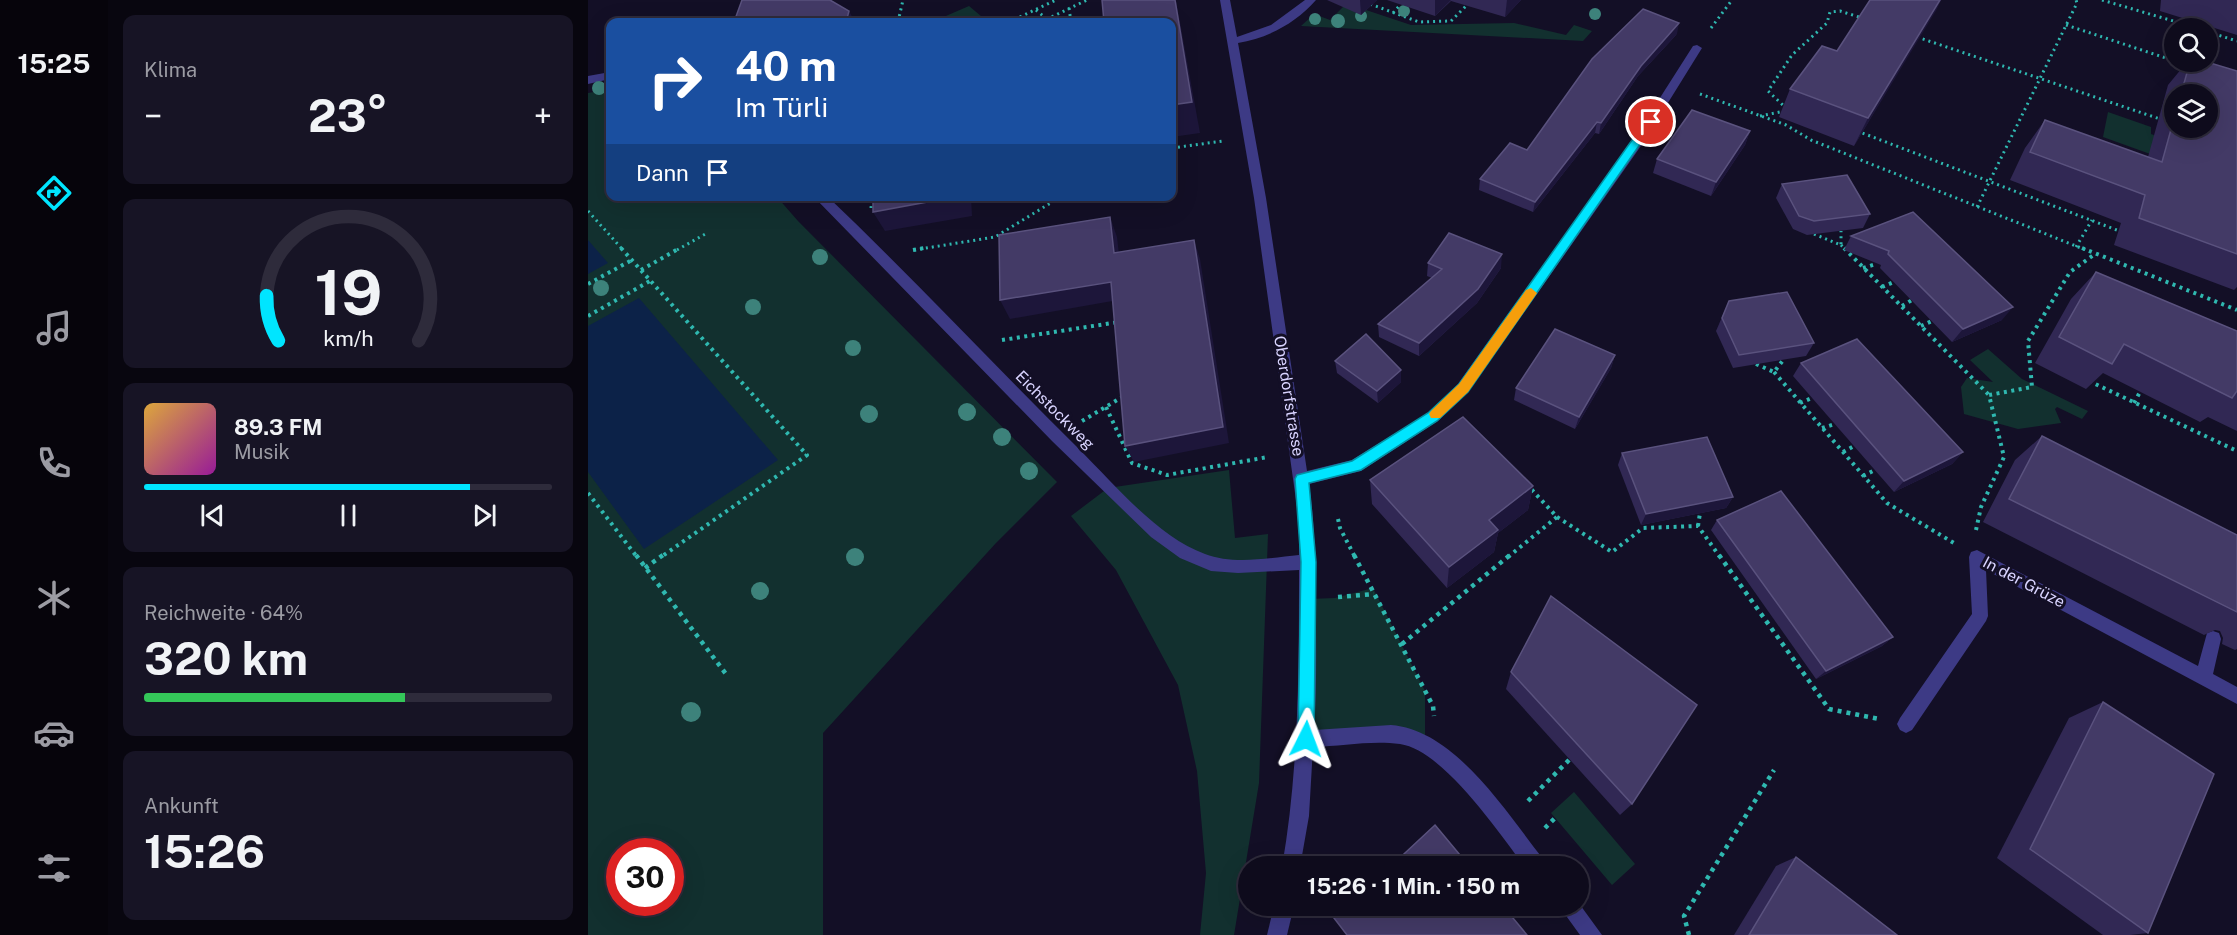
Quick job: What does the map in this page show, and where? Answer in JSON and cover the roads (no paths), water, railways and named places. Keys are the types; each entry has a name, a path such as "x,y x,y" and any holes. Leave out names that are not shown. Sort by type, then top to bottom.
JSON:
{"street":[{"name":"Oberdorfstrasse","path":"1225,0 1260,198 1302,479 1308,562 1306,739 1300,816 1293,856"},
{"path":"1232,41 1268,33 1281,26 1311,0"},
{"path":"1302,479 1356,466 1424,423 1463,388 1639,140 1697,48"},
{"path":"588,80 606,77"},
{"name":"Eichstockweg","path":"824,201 881,255 1057,439 1171,544 1202,561 1235,566 1308,562"},
{"name":"In der Grüze","path":"1906,724 1980,616 1977,557 2237,696"},
{"path":"2203,678 2213,639"},
{"path":"1306,739 1403,735 1425,742 1462,773 1529,856"},
{"path":"1277,935 1282,916"},
{"path":"1577,916 1592,935"}],"water":[{"path":"588,240 608,263 588,274"},
{"path":"639,298 778,460 644,549 588,472 588,326"}]}
